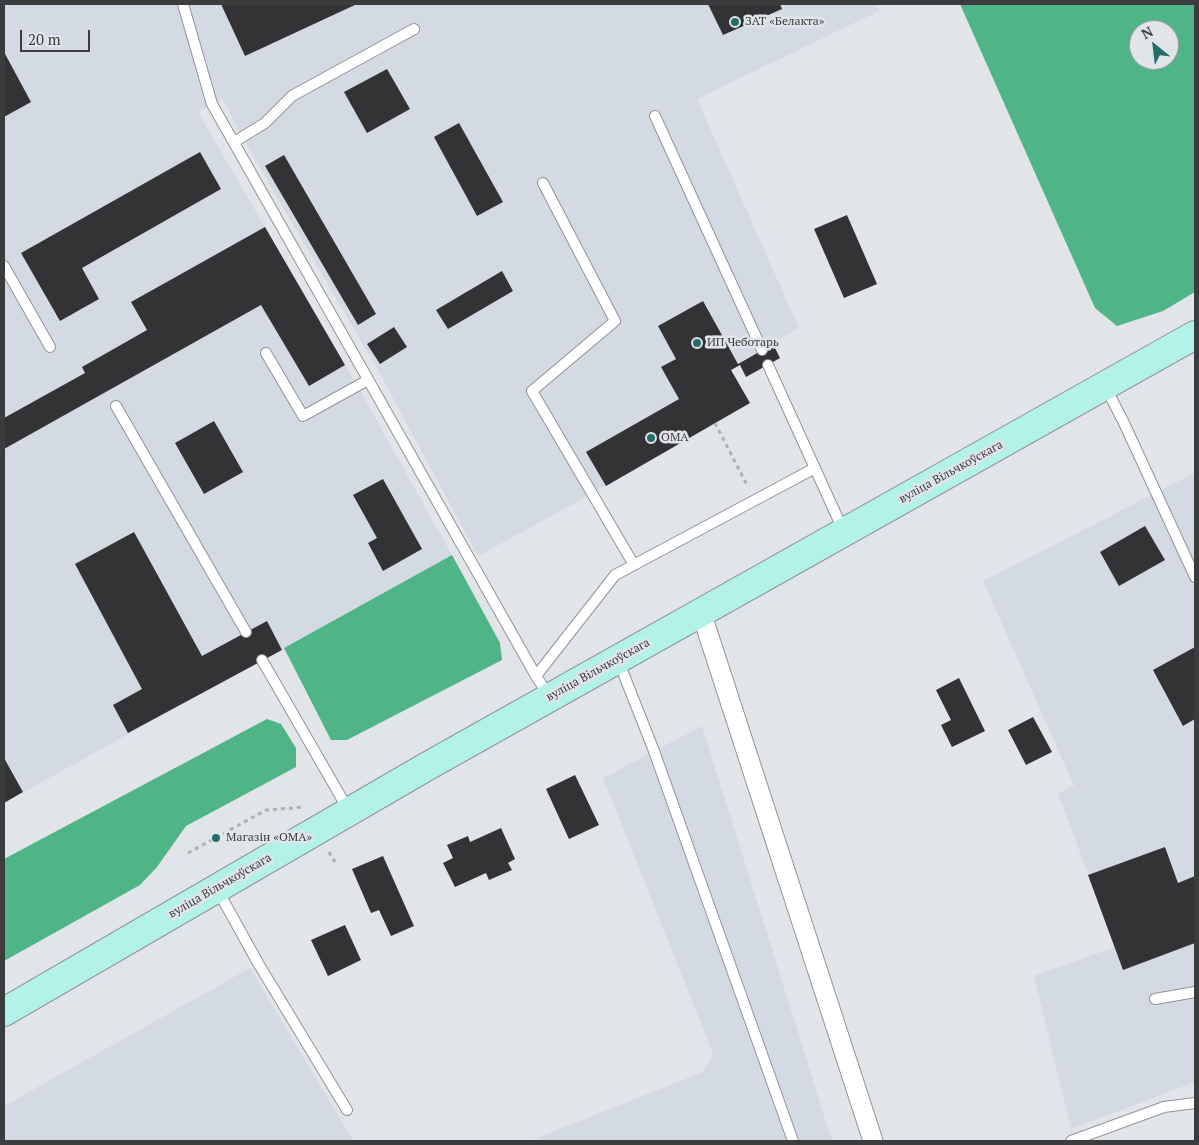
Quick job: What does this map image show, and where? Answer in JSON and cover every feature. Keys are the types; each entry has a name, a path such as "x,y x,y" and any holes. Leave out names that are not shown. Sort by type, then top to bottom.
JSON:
{"main road":[{"name":"вуліца Вільчкоўскага","path":"4,1012 350,811 543,687 617,659 1195,335"}],"street":[{"path":"701,612 873,1141"}],"lane":[{"path":"183,4 212,104 543,687 615,575 815,468"},
{"path":"234,142 265,123 292,96 414,29"},
{"path":"656,116 762,350"},
{"path":"543,183 615,321 532,391 634,565"},
{"path":"4,266 50,348"},
{"path":"266,353 302,416 368,380"},
{"path":"768,365 844,532"},
{"path":"1105,386 1195,577"},
{"path":"116,406 246,632"},
{"path":"617,659 654,751 793,1141"},
{"path":"262,660 350,811"},
{"path":"216,888 258,964 348,1110"},
{"path":"1155,999 1195,992"},
{"path":"1072,1141 1164,1107 1195,1104"}],"path":[{"path":"715,424 755,500"}],"shaded area":[{"path":"4,4 876,4 879,11 697,99 799,328 738,363 703,301 658,326 676,359 679,399 587,452 606,486 478,556 378,370 242,137 223,99 198,112 367,403 452,555 4,803"},
{"path":"1195,473 1195,1082 1071,1129 1034,976 1115,947 1058,793 1074,786 983,581"},
{"path":"702,726 832,1141 529,1141 703,1072 713,1054 603,778"},
{"path":"250,968 353,1141 4,1141 4,1106"}],"green space":[{"path":"960,4 1195,4 1195,292 1163,311 1117,326 1095,308"},
{"path":"452,555 500,643 502,660 347,740 331,740 284,648"},
{"path":"267,719 281,724 296,748 296,767 186,826 157,867 140,885 4,961 4,859"}],"building":[{"path":"221,4 357,4 245,56"},
{"name":"ЗАТ «Белакта»","path":"708,4 780,4 782,9 723,35"},
{"path":"4,52 31,102 4,117"},
{"path":"387,69 410,109 367,133 344,92"},
{"path":"459,123 503,202 477,216 434,137"},
{"path":"200,152 221,189 82,268 99,299 60,321 21,253"},
{"path":"284,155 376,314 358,325 265,166"},
{"path":"847,215 877,284 844,298 814,229"},
{"path":"265,227 345,365 309,386 261,305 4,449 4,418 85,373 82,367 147,330 131,302"},
{"path":"502,271 513,291 448,329 436,310"},
{"path":"703,301 738,364 773,344 780,358 746,377 740,365 731,370 750,403 606,486 586,452 679,399 661,367 676,359 658,326"},
{"path":"394,327 407,347 380,364 367,344"},
{"path":"214,421 243,472 204,494 175,443"},
{"path":"383,479 422,549 383,571 368,543 377,538 353,495"},
{"path":"1145,526 1165,560 1119,586 1100,552"},
{"path":"134,532 202,656 267,621 282,650 128,733 113,705 142,689 75,564"},
{"path":"1195,647 1195,719 1183,726 1153,670"},
{"path":"959,678 985,731 952,747 941,725 951,720 936,690"},
{"path":"1033,717 1052,752 1026,765 1008,730"},
{"path":"4,758 23,792 4,803"},
{"path":"575,775 599,825 569,839 546,789"},
{"path":"501,828 515,859 508,863 512,870 489,880 486,873 455,887 443,863 453,858 447,845 468,836 470,842"},
{"path":"1165,847 1178,883 1195,876 1195,943 1123,970 1088,875"},
{"path":"383,856 414,926 391,936 379,910 371,913 352,869"},
{"path":"345,925 361,960 328,976 311,940"}],"place":[{"name":"ЗАТ «Белакта»","path":"735,22"},
{"name":"ИП Чеботарь","path":"697,343"},
{"name":"ОМА","path":"651,438"},
{"name":"Магазін «ОМА»","path":"216,838"}]}
